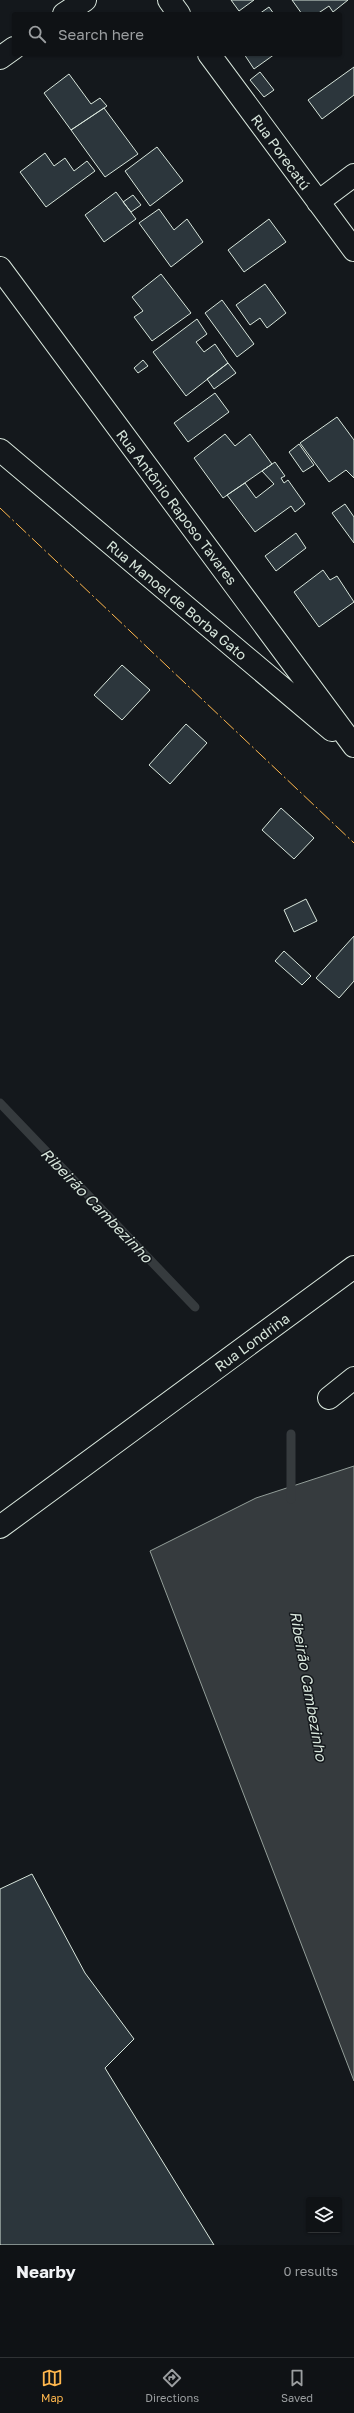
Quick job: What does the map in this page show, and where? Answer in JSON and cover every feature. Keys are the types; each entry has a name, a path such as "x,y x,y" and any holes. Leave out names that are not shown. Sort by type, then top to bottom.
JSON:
{"street":[{"path":"67,12 85,0"},
{"path":"169,0 178,12"},
{"path":"0,58 12,49"},
{"name":"Rua Porecatú","path":"210,56 354,250"},
{"path":"318,202 354,175"},
{"name":"Rua Antônio Raposo Tavares","path":"0,268 354,748"},
{"name":"Rua Manoel de Borba Gato","path":"0,450 354,748"},
{"name":"Rua Londrina","path":"0,1527 354,1267"},
{"path":"329,1398 354,1378"}],"water":[{"path":"354,1466 354,2081 150,1551 256,1498"}],"building":[{"path":"231,0 254,0 239,11"},
{"path":"292,0 348,0 333,12 329,6 320,12 301,12"},
{"path":"269,7 273,12 262,12"},
{"path":"245,56 272,56 254,69"},
{"path":"354,67 354,95 322,119 308,100"},
{"path":"260,72 274,90 264,97 250,80"},
{"path":"69,74 91,104 100,98 107,106 71,130 44,93"},
{"path":"104,108 138,154 105,177 71,130"},
{"path":"157,147 183,181 150,206 125,171"},
{"path":"45,153 54,166 65,158 74,171 87,161 95,171 46,207 20,172"},
{"path":"116,192 136,219 104,242 85,215"},
{"path":"133,195 141,205 131,212 123,202"},
{"path":"159,209 174,230 187,219 203,242 171,267 139,223"},
{"path":"269,219 286,242 244,272 228,250"},
{"path":"161,274 191,313 152,341 134,317 143,311 132,297"},
{"path":"265,284 286,313 267,328 260,318 250,325 236,305"},
{"path":"222,300 254,344 237,357 205,313"},
{"path":"197,319 207,334 196,342 204,352 215,344 228,363 186,396 153,352"},
{"path":"143,360 148,366 138,373 134,368"},
{"path":"228,363 236,373 214,389 207,379"},
{"path":"215,393 229,412 188,442 174,423"},
{"path":"337,417 354,440 354,478 346,470 329,482 300,443"},
{"path":"225,434 235,446 250,434 272,464 223,498 194,458"},
{"path":"299,444 314,465 303,472 289,452"},
{"path":"275,462 285,476 281,478 284,483 288,480 305,504 295,512 291,506 255,532 227,495 245,483 256,498 274,484 262,471"},
{"path":"345,504 354,517 354,543 332,513"},
{"path":"296,533 306,548 276,571 265,556"},
{"path":"323,570 330,580 337,576 354,602 319,627 294,592"},
{"path":"122,665 150,690 122,720 94,695"},
{"path":"186,724 207,743 170,784 149,765"},
{"path":"281,808 314,838 294,859 262,830"},
{"path":"306,899 317,921 294,932 284,910"},
{"path":"354,936 354,981 339,998 316,978"},
{"path":"284,951 311,976 302,985 275,961"},
{"path":"32,1874 85,1973 134,2039 105,2068 214,2245 0,2245 0,1889"}],"waterway":[{"name":"Ribeirão Cambezinho","path":"0,1103 195,1307"},
{"name":"Ribeirão Cambezinho","path":"291,1434 291,1499"}],"power":[{"path":"0,508 354,843"}]}
